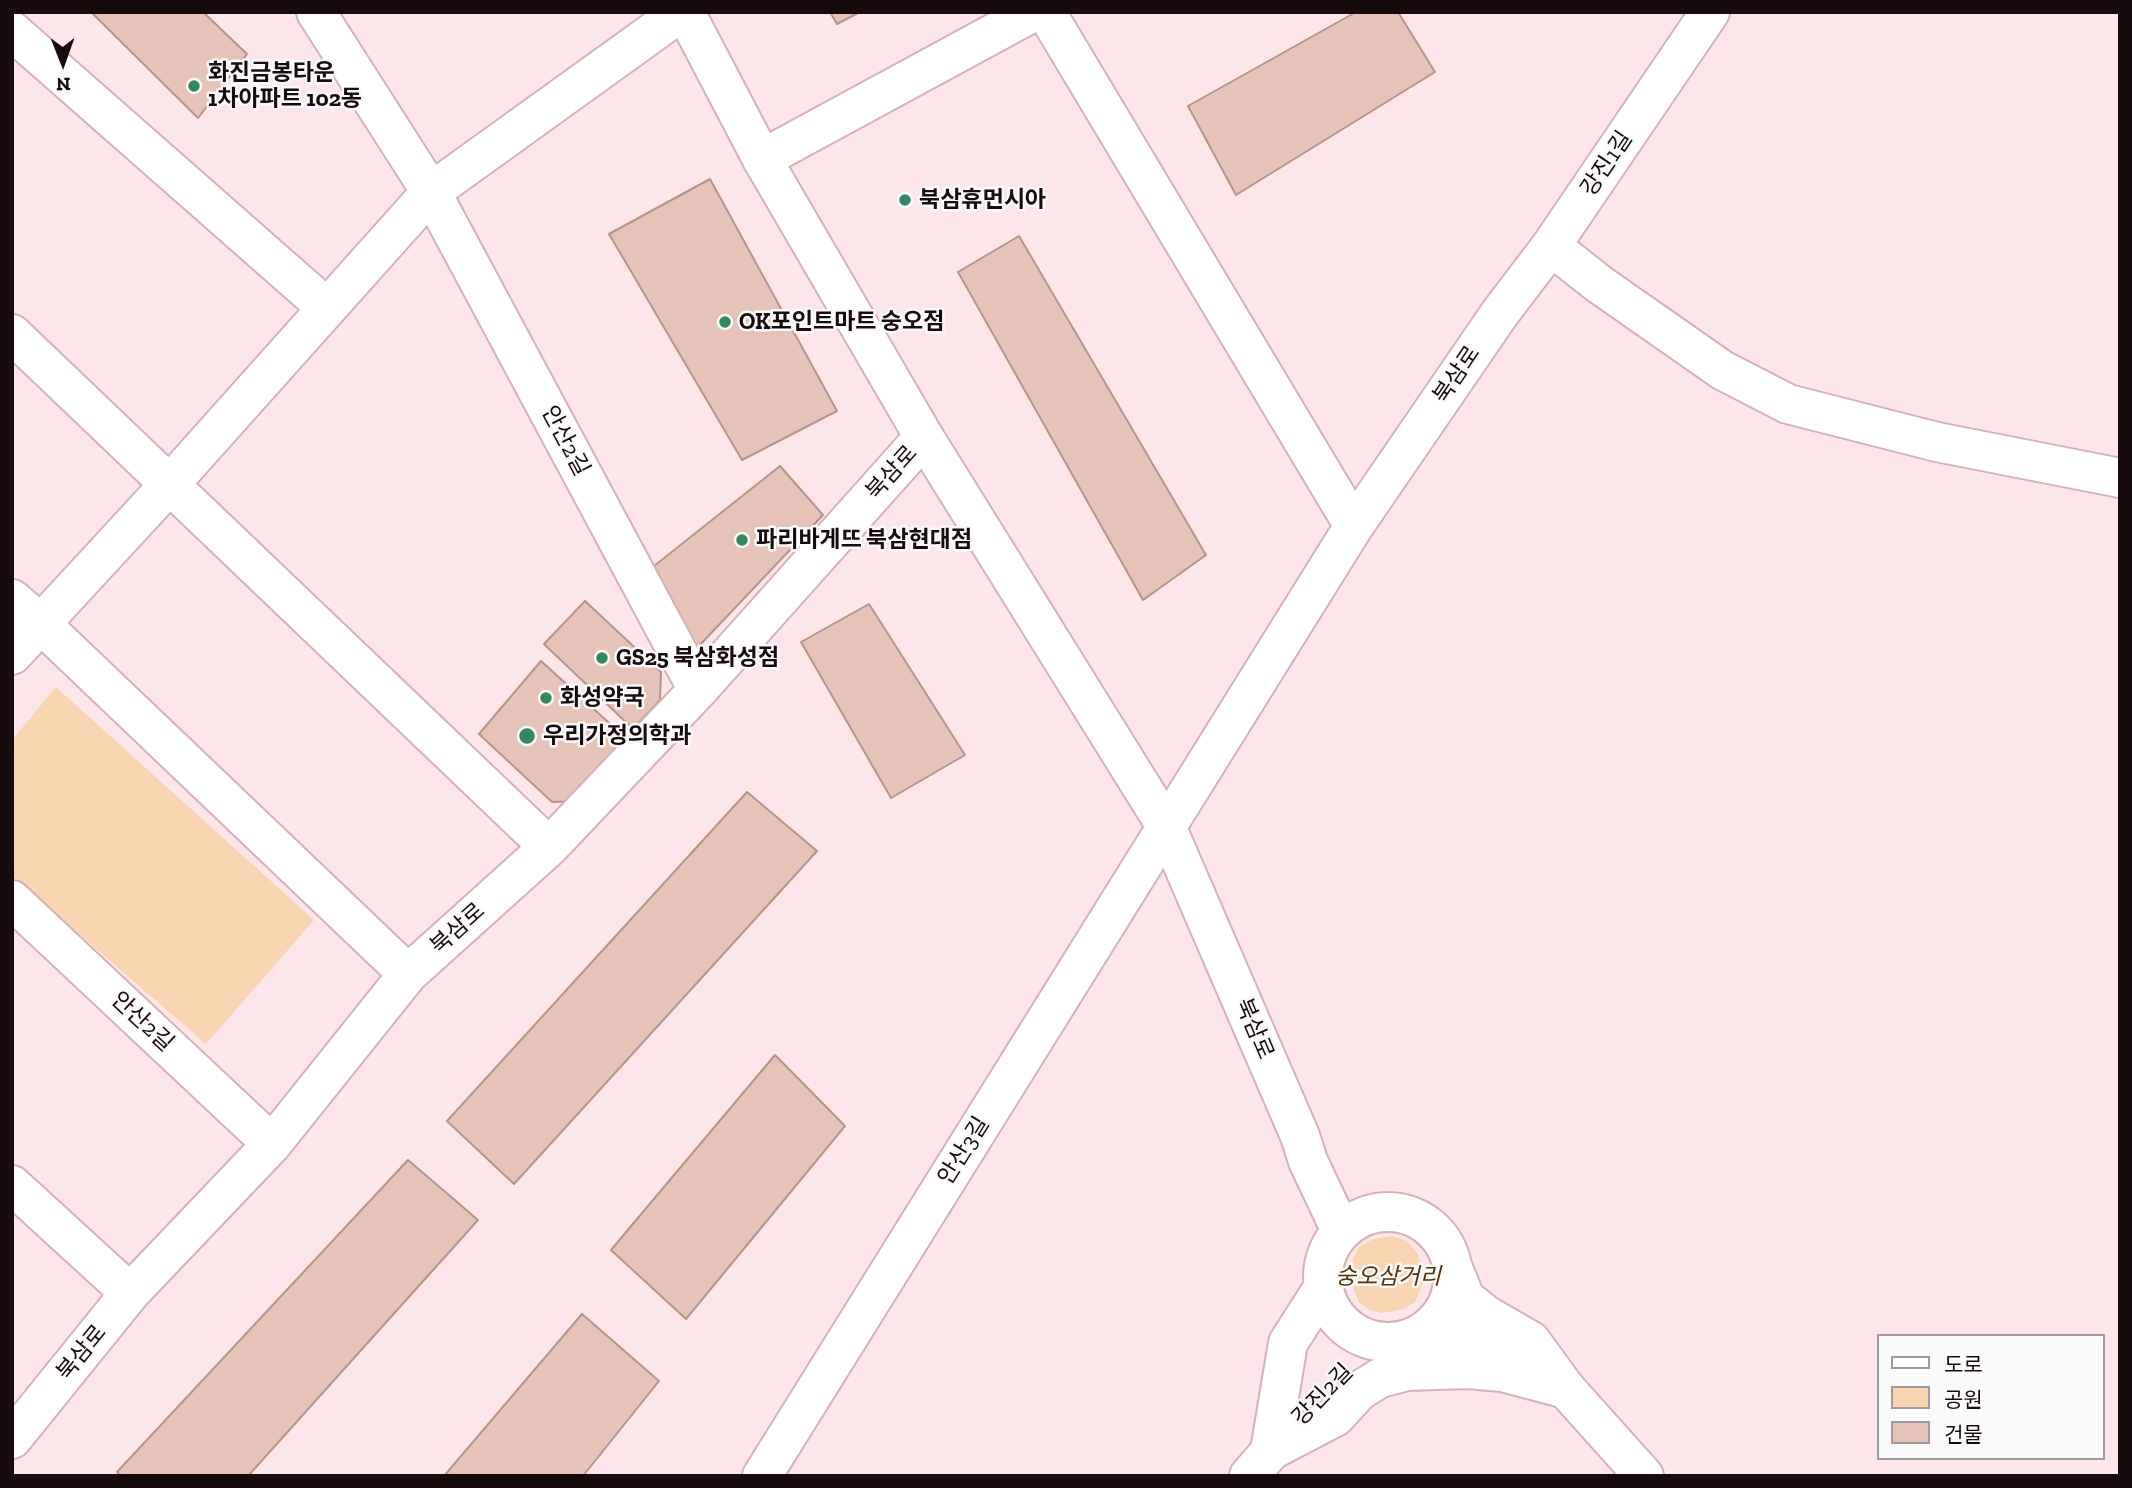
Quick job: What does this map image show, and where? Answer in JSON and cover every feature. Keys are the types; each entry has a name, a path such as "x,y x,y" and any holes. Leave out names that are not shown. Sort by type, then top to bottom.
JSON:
{"street":[{"name":"안산2길","path":"316,12 431,192 698,690"},
{"path":"12,655 26,611 169,485 431,192 683,12"},
{"name":"북삼로","path":"683,12 762,159 924,437 1166,826 1300,1136 1308,1161 1341,1231"},
{"path":"762,159 1033,12"},
{"path":"1046,12 1354,526"},
{"name":"강진1길","path":"1500,313 1551,246 1710,12"},
{"path":"12,31 327,308"},
{"path":"1551,246 1722,370 1788,404 1937,442 2120,478"},
{"name":"북삼로","path":"1166,826 1354,526 1500,313"},
{"path":"12,334 549,846"},
{"name":"북삼로","path":"12,1439 131,1293 272,1144 408,974 549,846 698,690 924,437"},
{"path":"26,611 408,974"},
{"name":"안산3길","path":"762,1476 1166,826"},
{"name":"안산2길","path":"12,900 272,1144"},
{"path":"1300,1136 1327,1171 1372,1200 1417,1219 1434,1230 1446,1247 1465,1298 1486,1315 1531,1341 1566,1389 1644,1476"},
{"path":"12,1185 131,1293"},
{"path":"1397,1212 1376,1213 1357,1219 1341,1231 1322,1268 1323,1288 1329,1307 1341,1324 1358,1336 1378,1342 1398,1342 1418,1335 1434,1323 1446,1307 1453,1287 1452,1266"},
{"path":"1259,1463 1288,1343 1323,1288"},
{"path":"1418,1335 1454,1337 1566,1389"},
{"name":"강진2길","path":"1259,1463 1347,1368 1378,1342"},
{"path":"1259,1463 1335,1417 1359,1391 1380,1378 1407,1371 1457,1369 1502,1372 1566,1389"}],"green space":[{"path":"56,687 314,920 206,1044 12,876 12,740"},
{"name":"숭오삼거리","path":"1391,1236 1407,1241 1418,1254 1424,1280 1415,1302 1405,1309 1381,1313 1370,1310 1359,1302 1351,1274 1353,1259 1359,1247 1373,1239"}],"building":[{"name":"화진금봉타운 1차아파트 102동","path":"91,12 203,12 247,54 198,118"},
{"path":"830,12 860,12 837,24"},
{"path":"1356,12 1398,12 1435,72 1236,195 1188,106"},
{"name":"OK포인트마트 숭오점","path":"710,179 837,411 742,460 609,234"},
{"path":"1019,236 1206,555 1143,600 958,272"},
{"name":"파리바게뜨 북삼현대점","path":"780,466 823,515 697,648 654,566"},
{"name":"GS25 북삼화성점","path":"585,601 661,672 660,700 633,729 544,644"},
{"path":"869,604 965,755 891,798 801,642"},
{"name":"화성약국","path":"541,661 629,741 578,801 552,802 479,734"},
{"path":"747,792 817,851 514,1184 447,1121"},
{"path":"775,1055 845,1126 686,1319 611,1250"},
{"path":"408,1160 478,1220 248,1476 121,1476 117,1472"},
{"path":"582,1314 659,1381 583,1476 444,1476"}],"place":[{"name":"화진금봉타운 1차아파트 102동","path":"194,86"},
{"name":"북삼휴먼시아","path":"905,200"},
{"name":"OK포인트마트 숭오점","path":"725,322"},
{"name":"파리바게뜨 북삼현대점","path":"742,540"},
{"name":"GS25 북삼화성점","path":"602,658"},
{"name":"화성약국","path":"546,698"},
{"name":"우리가정의학과","path":"527,736"}]}
